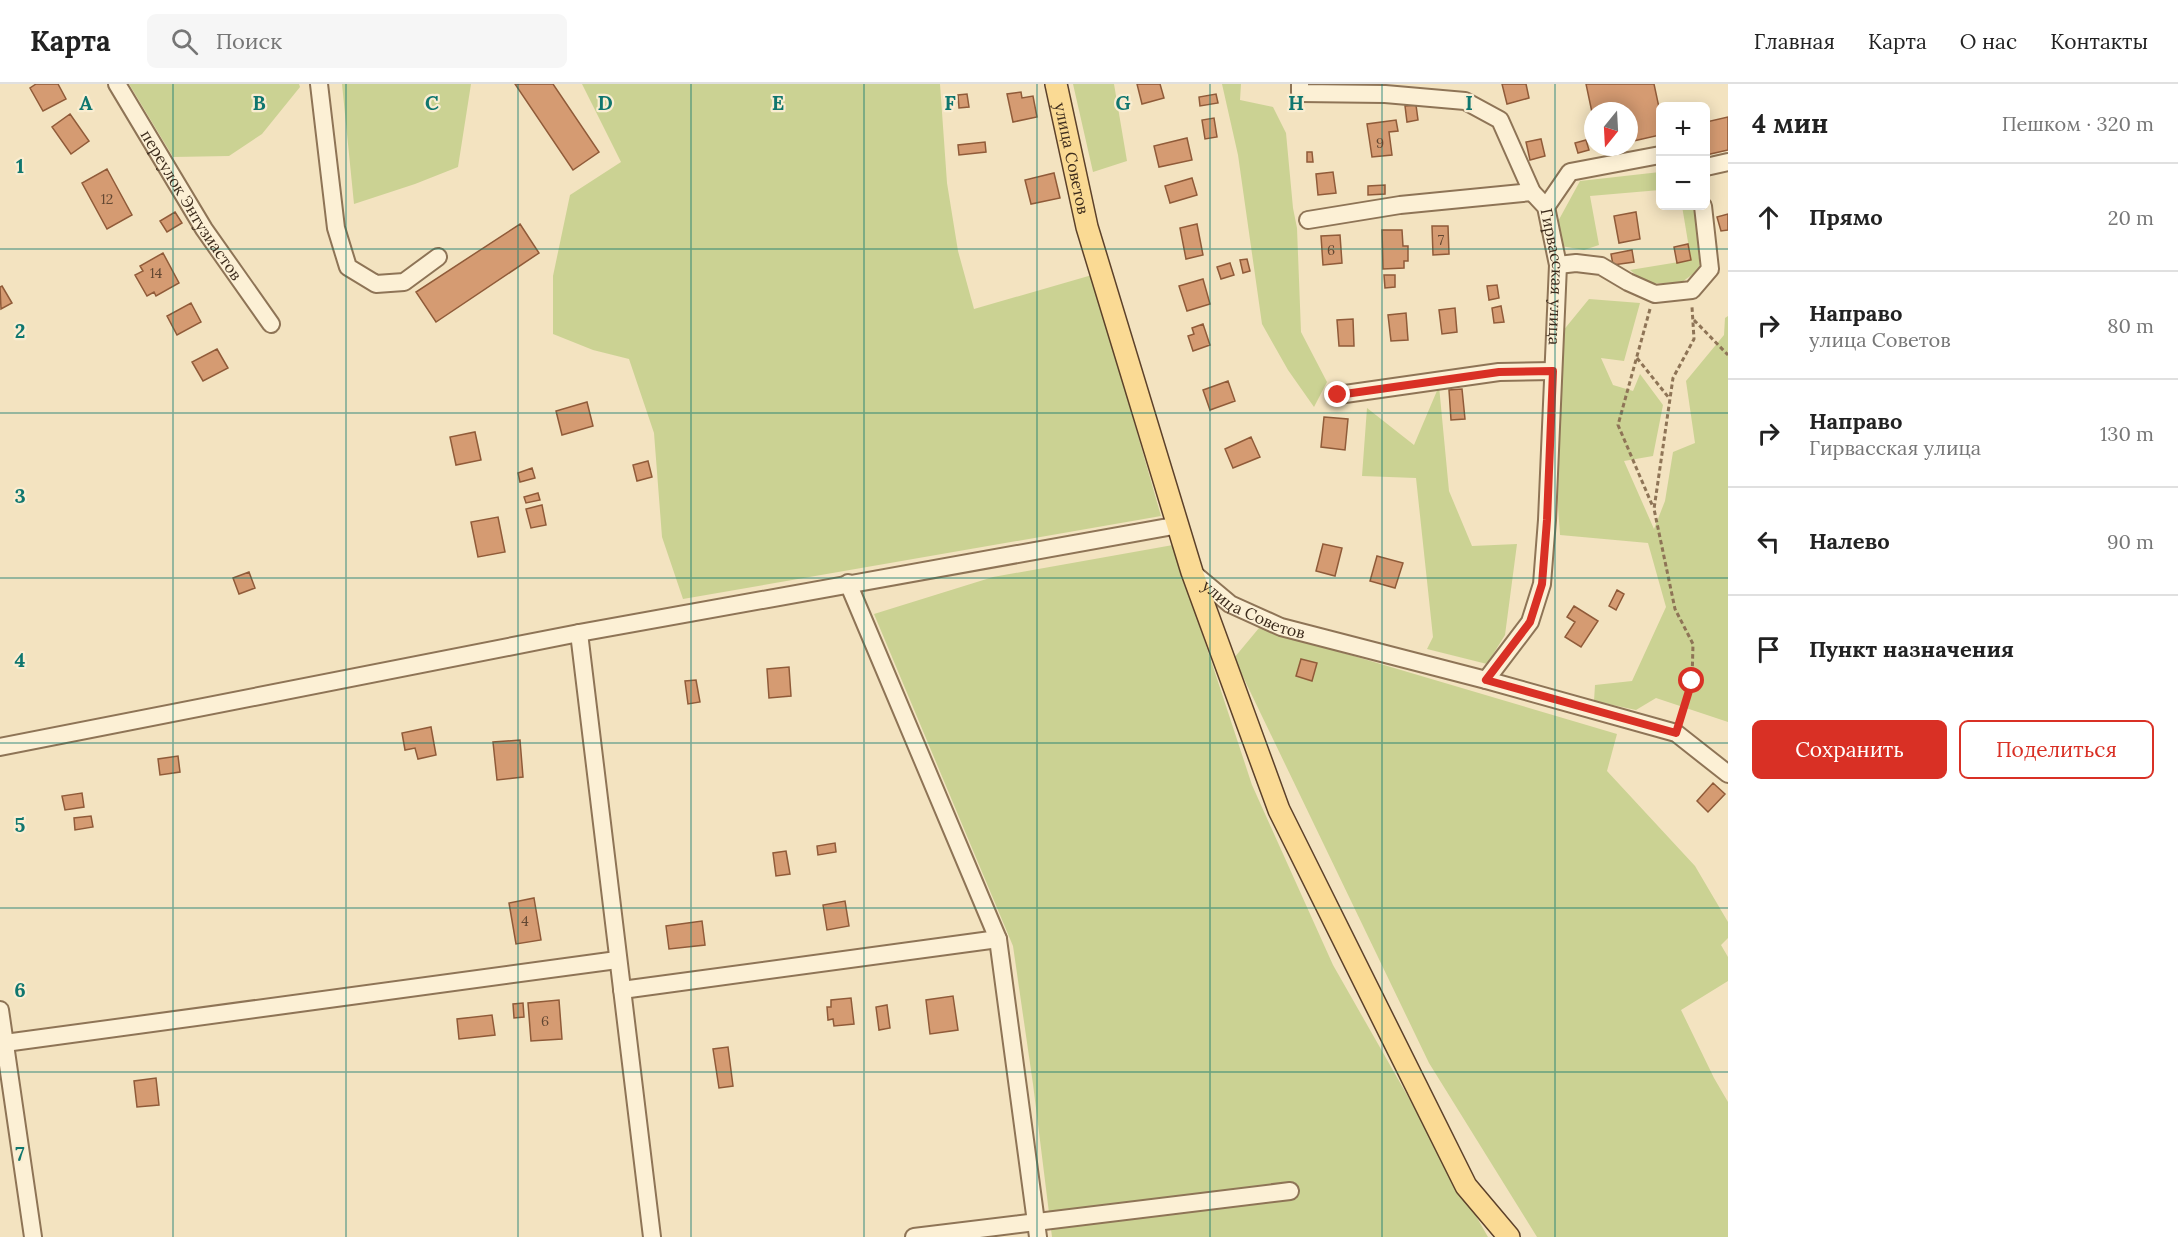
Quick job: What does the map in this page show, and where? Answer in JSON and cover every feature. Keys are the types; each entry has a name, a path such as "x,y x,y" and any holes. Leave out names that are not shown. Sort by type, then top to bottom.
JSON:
{"main road":[{"name":"улица Советов","path":"1056,84 1087,227 1192,572"},
{"path":"1192,572 1279,810 1466,1186 1509,1237"}],"street":[{"name":"переулок Энтузиастов","path":"117,84 204,229 271,324"},
{"path":"318,84 336,228 348,267 376,284 404,282 438,257"},
{"name":"Гирвасская улица","path":"1300,84 1300,93 1385,94 1465,101 1500,120 1532,192 1546,207 1558,265 1542,584 1530,622 1486,680"},
{"path":"1546,207 1570,172 1656,156"},
{"path":"1710,165 1728,162"},
{"path":"1308,220 1400,205 1532,192"},
{"path":"1558,265 1576,263 1601,266 1655,294 1692,290 1710,269 1703,210"},
{"path":"1338,395 1499,372 1553,371"},
{"path":"0,747 579,633 1179,525"},
{"name":"улица Советов","path":"1192,572 1230,604 1281,627 1486,680 1676,733 1728,774"},
{"path":"848,584 998,939 1038,1230"},
{"path":"579,633 652,1237"},
{"path":"622,990 998,939"},
{"path":"5,1043 617,960"},
{"path":"0,1010 33,1237"},
{"path":"914,1237 1038,1230 1290,1191"}],"path":[{"path":"1654,508 1673,378 1694,339 1692,290"},
{"path":"1655,294 1618,425 1654,508 1675,609 1693,644 1692,681 1676,733"},
{"path":"1693,319 1728,355"},
{"path":"1637,358 1670,399"}],"green space":[{"path":"129,84 299,84 300,87 262,134 229,156 173,157"},
{"path":"342,84 471,84 458,167 354,204"},
{"path":"582,84 940,84 947,183 958,251 974,309 1092,275 1161,516 683,599 662,537 654,433 629,359 593,350 553,334 553,276 570,195 621,162"},
{"path":"1073,84 1114,84 1127,161 1093,172"},
{"path":"1222,84 1241,84 1240,100 1273,107 1286,133 1297,228 1301,332 1327,382 1314,407 1288,370 1262,324 1238,155"},
{"path":"1656,172 1656,190 1590,196 1599,245 1584,250 1561,246 1556,225 1580,181"},
{"path":"1683,210 1694,210 1700,269 1682,282 1647,284 1630,270 1691,260"},
{"path":"1589,299 1640,303 1624,361 1601,358 1613,385 1633,391 1640,374 1663,405 1653,456 1624,461 1654,529 1665,501 1673,452 1695,443 1686,381 1724,335 1725,318 1728,316 1728,722 1656,698 1636,710 1594,701 1595,685 1632,681 1666,607 1648,543 1560,535 1554,450 1562,332"},
{"path":"1439,386 1449,491 1472,546 1517,544 1505,635 1487,664 1427,649 1433,637 1416,478 1362,476 1367,408 1414,445"},
{"path":"1173,545 1252,785 1333,965 1488,1237 1052,1237 1013,946 874,614 993,577"},
{"path":"1259,628 1617,734 1607,771 1695,866 1728,922 1728,938 1721,945 1728,957 1728,981 1681,1010 1728,1102 1728,1237 1537,1237 1429,1063 1234,658"}],"building":[{"path":"36,84 58,84 66,99 43,111 30,88"},
{"path":"515,84 553,84 599,152 573,170"},
{"path":"1137,84 1160,84 1164,98 1142,104"},
{"path":"1502,84 1526,84 1529,98 1507,104"},
{"path":"1586,84 1654,84 1658,102 1656,102 1656,136 1638,140 1638,102 1590,102"},
{"path":"1021,92 1022,98 1033,96 1037,117 1013,122 1007,94"},
{"path":"967,94 969,107 959,108 958,95"},
{"path":"1216,94 1218,103 1200,106 1199,97"},
{"path":"1416,105 1418,120 1407,122 1405,106"},
{"path":"70,114 89,141 71,154 52,127"},
{"path":"1728,117 1728,150 1710,154 1710,121"},
{"path":"1214,118 1217,137 1205,139 1202,120"},
{"path":"1396,120 1398,131 1389,132 1392,155 1372,157 1367,124"},
{"path":"1187,138 1192,160 1159,167 1154,146"},
{"path":"1541,139 1545,156 1530,160 1526,142"},
{"path":"1584,141 1584,151 1578,153 1575,143"},
{"path":"985,142 986,152 959,155 958,145"},
{"path":"1307,152 1312,152 1313,162 1307,162"},
{"path":"107,169 132,215 107,229 82,183"},
{"path":"1333,172 1336,193 1318,195 1316,174"},
{"path":"1054,173 1060,198 1031,204 1025,180"},
{"path":"1192,178 1197,195 1170,203 1165,186"},
{"path":"1385,185 1385,194 1368,195 1368,186"},
{"path":"175,212 182,223 167,232 160,221"},
{"path":"1636,212 1640,239 1619,243 1614,216"},
{"path":"1728,214 1728,230 1721,231 1717,217"},
{"path":"520,224 539,253 436,322 416,292"},
{"path":"1197,224 1203,255 1186,259 1180,228"},
{"path":"1432,226 1448,226 1449,254 1433,255"},
{"path":"1382,230 1402,230 1403,246 1408,246 1408,261 1404,261 1404,268 1383,269"},
{"path":"1340,235 1342,263 1323,265 1321,236"},
{"path":"1688,244 1691,260 1677,263 1674,247"},
{"path":"1632,250 1634,262 1613,265 1611,254"},
{"path":"163,253 179,283 156,296 154,292 147,296 135,275 143,271 140,266"},
{"path":"1247,259 1250,271 1243,273 1240,260"},
{"path":"1230,263 1234,275 1221,279 1217,267"},
{"path":"1384,275 1395,275 1395,287 1385,288"},
{"path":"1203,279 1210,304 1187,311 1179,286"},
{"path":"1497,285 1499,298 1489,300 1487,286"},
{"path":"2,286 12,303 1,309 0,287"},
{"path":"191,303 201,322 177,335 167,316"},
{"path":"1501,306 1504,322 1494,323 1492,308"},
{"path":"1455,308 1457,332 1442,334 1439,310"},
{"path":"1406,313 1408,340 1391,341 1388,315"},
{"path":"1353,319 1354,346 1339,346 1337,320"},
{"path":"1203,324 1210,345 1193,351 1188,336 1194,334 1192,328"},
{"path":"217,349 228,368 203,381 192,362"},
{"path":"1228,381 1235,401 1210,410 1203,390"},
{"path":"1462,389 1465,419 1451,420 1449,390"},
{"path":"587,402 593,426 562,435 556,411"},
{"path":"1324,417 1348,419 1345,450 1321,447"},
{"path":"475,432 481,460 456,465 450,437"},
{"path":"1251,437 1260,457 1233,468 1225,449"},
{"path":"648,461 652,477 637,481 633,465"},
{"path":"532,468 535,478 520,482 518,473"},
{"path":"538,493 540,500 526,503 524,497"},
{"path":"542,505 546,525 531,528 526,509"},
{"path":"498,517 505,552 478,557 471,522"},
{"path":"1323,544 1342,548 1335,576 1316,571"},
{"path":"1377,556 1403,563 1395,588 1370,581"},
{"path":"249,572 255,588 239,594 233,578"},
{"path":"1617,590 1624,594 1616,610 1609,606"},
{"path":"1574,606 1598,621 1581,647 1565,637 1575,622 1567,617"},
{"path":"1301,659 1317,663 1312,681 1296,676"},
{"path":"789,667 791,696 769,698 767,669"},
{"path":"696,680 700,702 688,704 685,681"},
{"path":"431,727 436,755 418,759 415,748 405,750 402,733"},
{"path":"520,740 523,777 497,780 493,742"},
{"path":"178,756 180,772 160,775 158,759"},
{"path":"1713,783 1725,794 1708,812 1697,801"},
{"path":"82,793 84,807 65,810 62,796"},
{"path":"91,816 93,827 75,830 74,818"},
{"path":"835,843 836,852 818,855 817,846"},
{"path":"786,851 790,874 776,876 773,853"},
{"path":"534,898 541,940 516,944 509,903"},
{"path":"845,901 849,926 827,930 823,905"},
{"path":"702,921 705,945 669,949 666,926"},
{"path":"953,996 958,1030 930,1034 926,1000"},
{"path":"851,998 854,1024 834,1026 833,1019 828,1020 827,1007 831,1007 831,1000"},
{"path":"559,1000 562,1039 531,1041 528,1003"},
{"path":"523,1003 524,1017 514,1018 513,1004"},
{"path":"887,1005 890,1028 879,1030 876,1007"},
{"path":"492,1015 495,1035 459,1039 457,1019"},
{"path":"728,1047 733,1086 719,1088 713,1049"},
{"path":"156,1078 159,1105 137,1107 134,1081"}],"route":[{"path":"1338,395 1499,372 1553,371 1542,584 1530,622 1486,680 1676,733 1692,681"}]}
